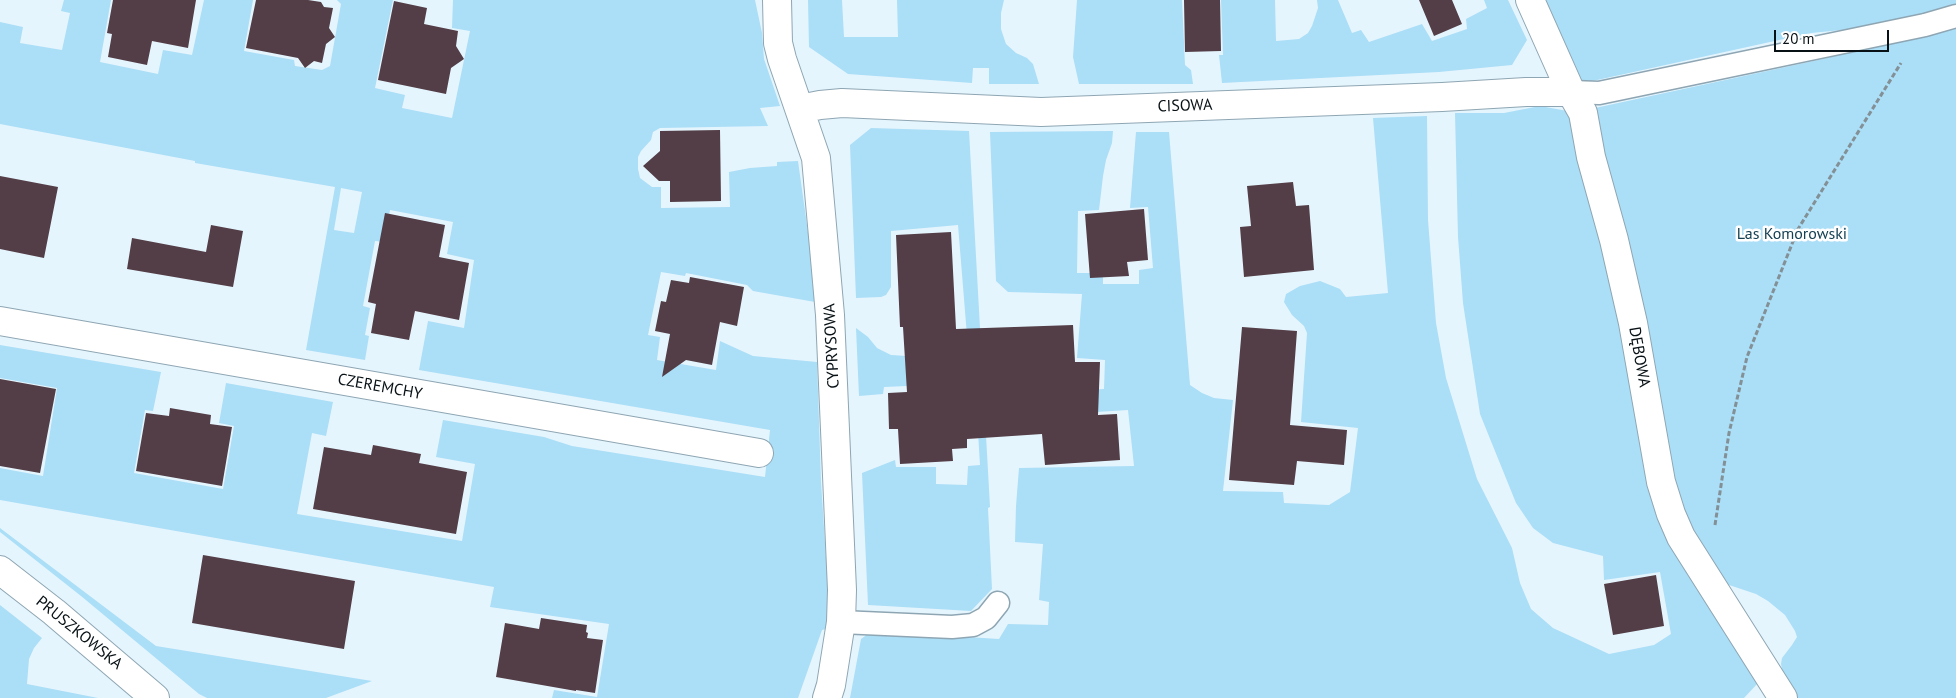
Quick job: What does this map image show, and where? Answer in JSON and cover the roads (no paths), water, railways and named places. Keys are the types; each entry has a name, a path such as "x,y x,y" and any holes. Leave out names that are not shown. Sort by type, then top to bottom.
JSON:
{"street":[{"name":"CYPRYSOWA","path":"777,0 778,43 787,76 816,158 830,315 842,590 841,622 831,685 827,698"},
{"name":"DĘBOWA","path":"1530,0 1571,92 1583,113 1591,157 1614,240 1633,323 1665,497 1681,537 1783,698"},
{"name":"CISOWA","path":"800,109 842,103 1041,112 1526,92 1571,92"},
{"name":"CZEREMCHY","path":"0,321 759,453"},
{"name":"PRUSZKOWSKA","path":"0,570 156,698"}],"lane":[{"path":"1571,92 1599,93 1925,25 1956,16"},
{"path":"841,622 952,627 973,625 986,618 998,603"}],"park label":[{"name":"Las Komorowski","path":"1792,234"}]}
